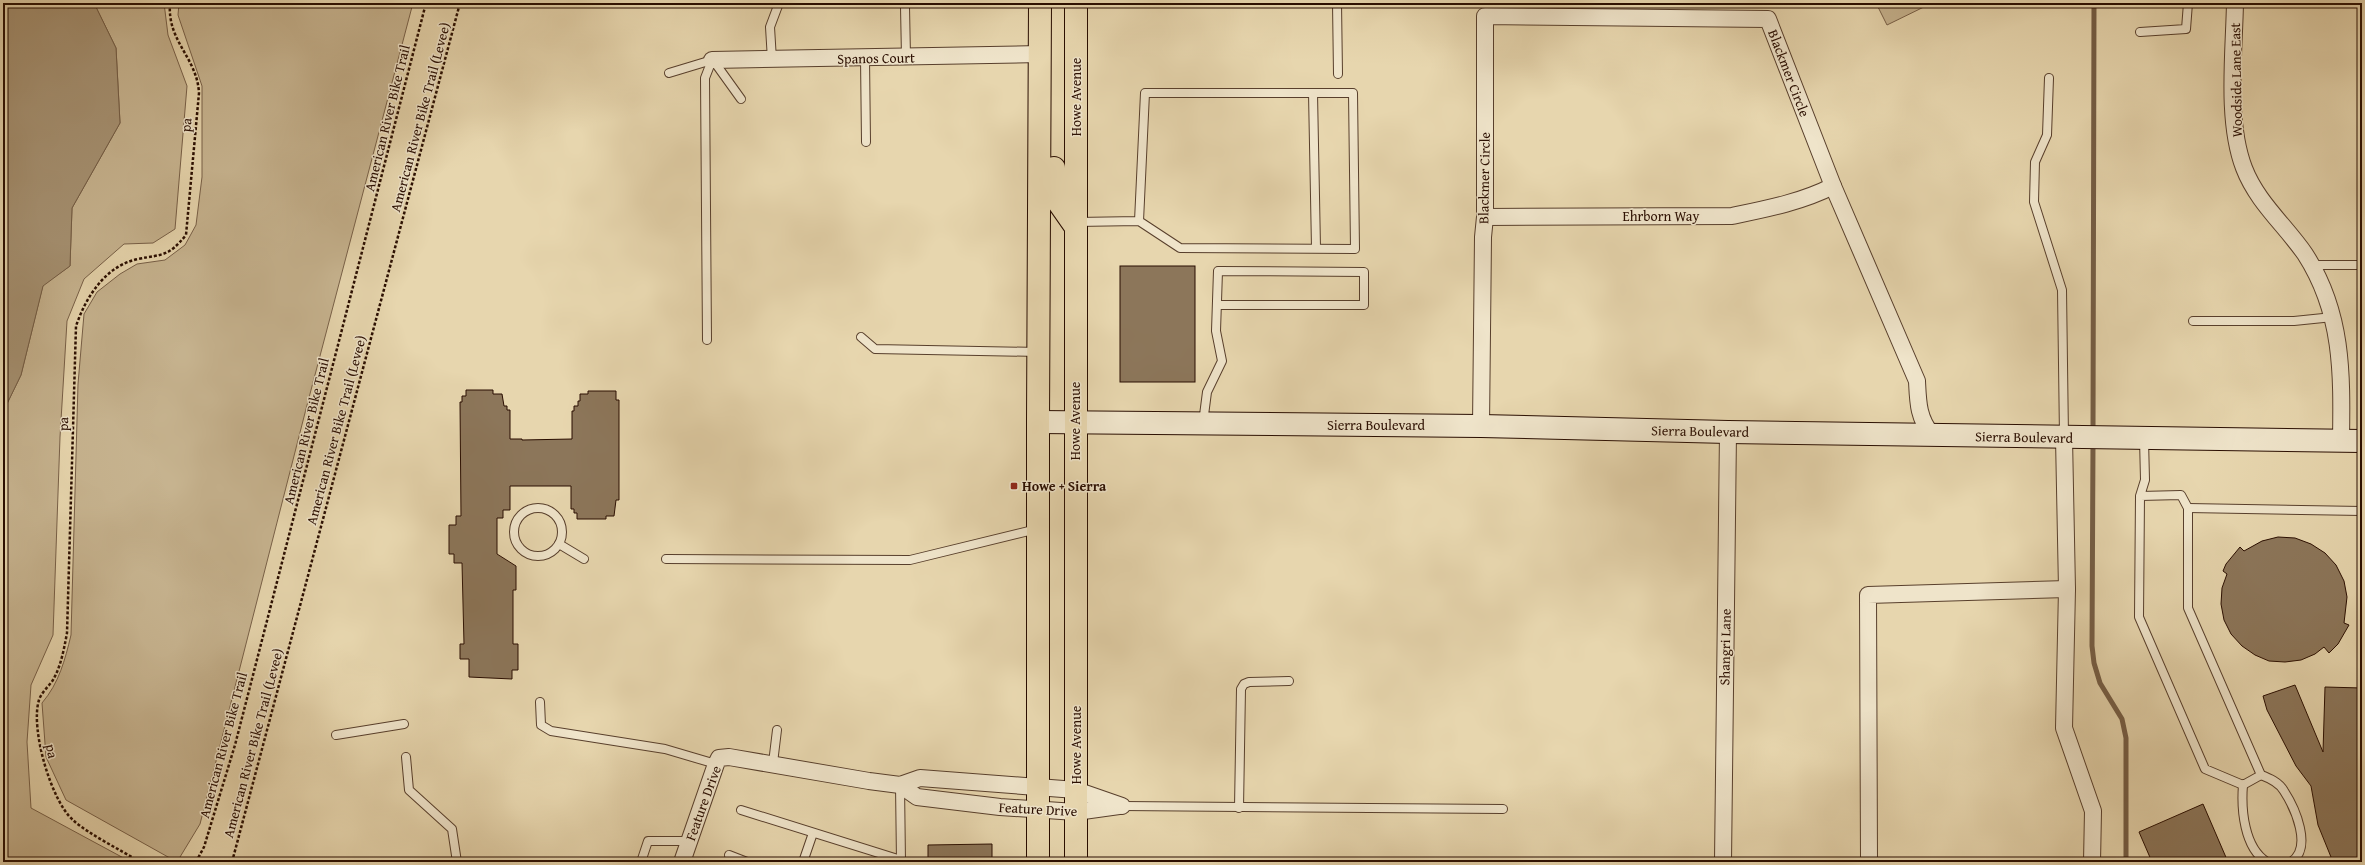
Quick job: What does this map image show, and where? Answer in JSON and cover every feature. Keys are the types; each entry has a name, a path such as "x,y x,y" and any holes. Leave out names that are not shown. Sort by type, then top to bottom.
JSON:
{"main road":[{"path":"1038,862 1040,3"},
{"name":"Howe Avenue","path":"1076,3 1076,862"},
{"path":"1040,54 1054,83 1054,196 1076,224"}],"street":[{"name":"Woodside Lane East","path":"2235,3 2234,122 2237,146 2244,169 2255,191 2291,235 2319,279 2337,331 2352,441"},
{"name":"Blackmer Circle","path":"1481,426 1483,237 1485,218 1485,16 1768,19 1833,186 1917,381 1919,410 1924,425 1932,435"},
{"name":"Spanos Court","path":"712,60 1040,54"},
{"name":"Ehrborn Way","path":"1485,218 1732,216 1769,208 1821,192 1833,186"},
{"name":"Sierra Boulevard","path":"1038,422 1481,426 1728,432 2352,441"},
{"name":"Shangri Lane","path":"1723,862 1728,432"},
{"path":"2082,438 2067,588 2064,728 2093,811 2092,862"},
{"path":"1869,862 1868,595 2067,588"},
{"name":"Feature Drive","path":"682,862 716,764 720,758 729,757 773,763 869,781 900,784 920,778 1076,790 1122,806"},
{"name":"Feature Drive","path":"900,784 917,797 1038,810 1076,812 1122,806"}],"lane":[{"path":"772,60 770,27 779,3"},
{"path":"1337,3 1338,74"},
{"path":"2140,32 2186,30 2188,3"},
{"path":"905,7 906,57"},
{"path":"865,58 866,142"},
{"path":"670,73 712,60"},
{"path":"712,60 741,99"},
{"path":"707,340 705,78 712,60"},
{"path":"2050,78 2047,135 2035,162 2034,202 2062,290 2082,438"},
{"path":"1076,224 1139,222 1180,248 1355,249 1353,94 1145,93 1139,222"},
{"path":"1313,94 1316,248"},
{"path":"2311,265 2362,265"},
{"path":"1203,424 1207,392 1222,361 1216,331 1218,270 1364,272 1364,305 1217,305"},
{"path":"2193,321 2294,321 2333,317"},
{"path":"861,336 875,350 1038,352"},
{"path":"2144,439 2146,480 2140,496 2139,617 2204,769 2242,785"},
{"path":"2140,496 2181,495 2188,508 2188,608 2261,775 2271,779 2284,790 2302,834 2301,851 2291,862"},
{"path":"537,508 552,512 562,524 563,532 559,544 551,552 544,555 528,554 522,549 514,535 517,520 522,514 537,508"},
{"path":"2188,508 2362,511"},
{"path":"666,558 910,560 1038,528"},
{"path":"559,544 584,559"},
{"path":"1239,808 1241,688 1244,684 1249,682 1289,681"},
{"path":"540,702 541,725 551,732 665,749 716,764"},
{"path":"336,735 404,724"},
{"path":"773,763 776,730"},
{"path":"406,757 409,790 452,829 456,862"},
{"path":"2242,785 2261,775"},
{"path":"741,810 901,861 900,784"},
{"path":"2242,785 2242,814 2245,826 2256,851 2266,862"},
{"path":"1122,806 1503,809"},
{"path":"803,862 813,833"},
{"path":"641,862 648,841 690,841"},
{"path":"729,855 747,862"}],"path":[{"name":"pa","path":"140,862 72,820 61,804 48,777 43,758 38,729 39,700 53,680 63,657 67,634 76,326 83,305 96,287 112,272 138,259 155,258 170,251 186,235 199,87 192,64 178,44 171,27 170,3"},
{"name":"American River Bike Trail","path":"196,862 204,847 235,745 426,3"},
{"name":"American River Bike Trail (Levee)","path":"232,862 460,3"}],"shaded area":[{"path":"3,3 94,3 116,48 120,123 72,208 70,266 43,286 21,375 3,412"},
{"path":"94,3 164,3 168,35 187,86 175,229 153,243 124,244 84,279 67,321 60,437 53,635 31,685 27,742 31,808 131,862 3,862 3,412 21,375 43,285 70,266 72,208 120,123 116,48"},
{"path":"179,3 413,3 306,409 200,824 177,862 66,800 46,757 42,703 57,679 64,662 71,635 78,384 84,314 97,292 120,274 137,264 165,260 185,245 196,225 202,177 202,86 178,15"},
{"path":"1876,3 1932,3 1887,25"}],"building":[{"path":"1120,266 1195,266 1195,382 1120,382"},
{"path":"466,390 493,390 493,394 502,394 504,406 507,406 507,410 510,410 510,439 522,440 572,439 572,411 574,411 574,406 578,406 580,394 588,394 588,391 616,391 616,400 619,400 619,500 616,500 614,516 606,516 606,519 577,519 577,513 574,513 574,509 571,509 571,486 510,486 510,510 503,510 503,518 497,518 497,554 516,566 516,590 513,590 513,644 518,644 518,670 512,670 512,679 469,677 469,659 460,659 460,644 464,644 462,563 454,563 454,554 449,554 449,525 456,525 456,516 461,516 460,402 462,402 462,396 466,396"},
{"path":"2278,537 2295,538 2311,544 2325,553 2336,565 2344,581 2347,597 2344,623 2349,625 2338,644 2329,653 2324,647 2315,654 2301,660 2285,662 2269,661 2255,655 2242,646 2231,634 2224,620 2221,604 2222,588 2227,574 2223,571 2226,564 2240,547 2244,551 2262,541"},
{"path":"2295,685 2323,752 2325,687 2362,688 2362,862 2333,862 2318,825 2311,786 2296,766 2267,710 2263,696"},
{"path":"2203,804 2228,862 2152,862 2139,832"},
{"path":"992,844 992,862 928,862 928,845"}],"waterway":[{"path":"2093,433 2094,3"},
{"path":"2093,443 2092,646 2094,663 2100,683 2122,719 2126,738 2126,862"}],"place":[{"name":"Howe + Sierra","path":"1014,486"}]}
